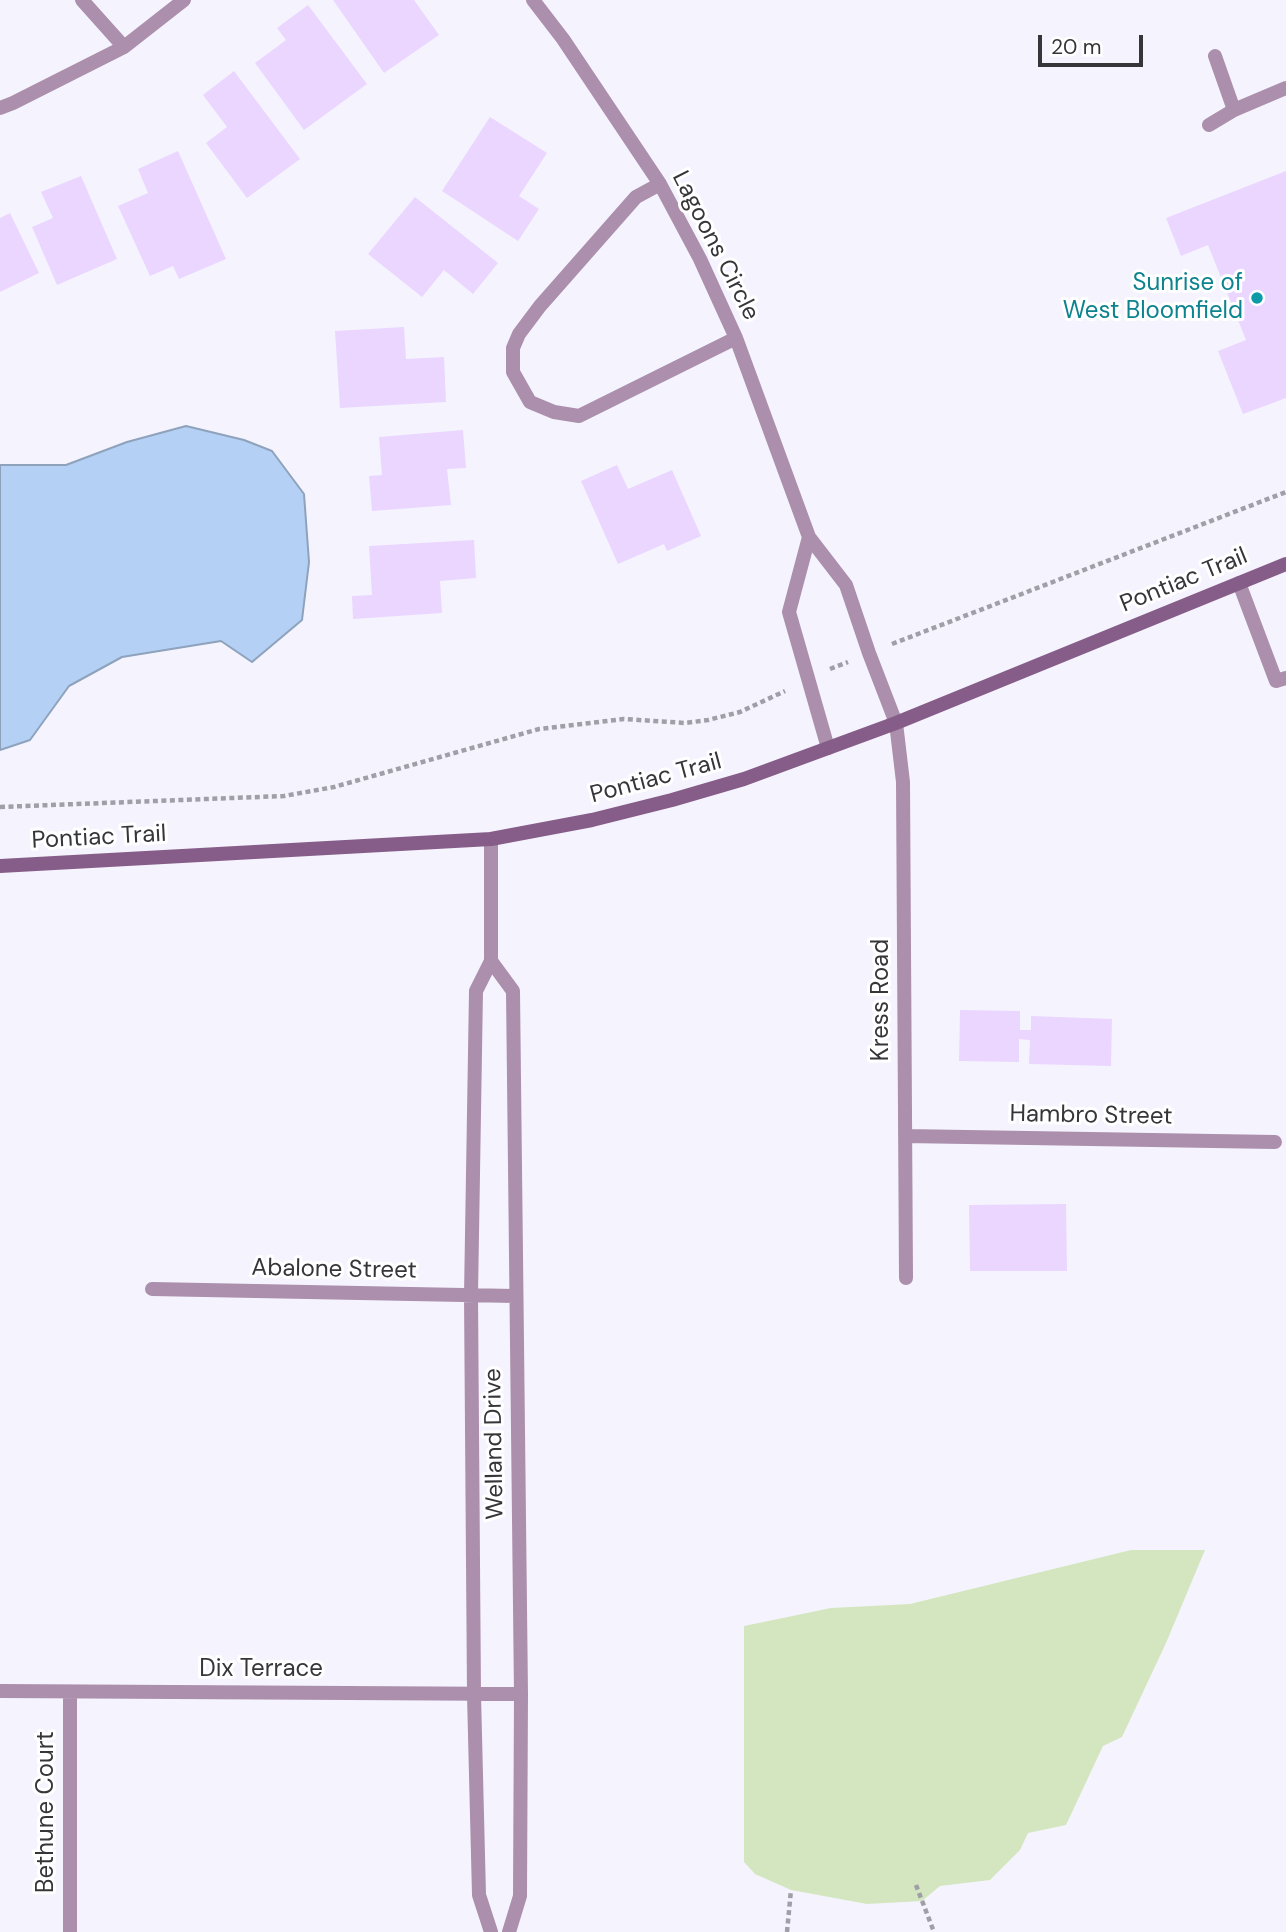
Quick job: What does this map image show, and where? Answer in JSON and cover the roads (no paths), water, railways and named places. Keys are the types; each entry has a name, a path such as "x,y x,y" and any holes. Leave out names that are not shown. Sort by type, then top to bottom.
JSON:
{"main road":[{"name":"Pontiac Trail","path":"0,866 491,839 592,820 744,779 896,723 1286,565"}],"street":[{"path":"82,0 124,47"},
{"path":"0,108 124,47 184,0"},
{"name":"Lagoons Circle","path":"533,0 563,39 660,184 700,259 736,338 809,537 846,585 896,723"},
{"path":"1215,56 1234,110"},
{"path":"1209,125 1234,110 1286,88"},
{"path":"660,184 636,197 540,306 513,348 513,372 530,401 554,412 579,416 736,338"},
{"path":"809,537 789,612 828,748"},
{"path":"1239,583 1276,681 1286,678"},
{"name":"Kress Road","path":"896,723 903,782 906,1278"},
{"name":"Welland Drive","path":"491,839 491,961 475,991 471,1295 474,1695 480,1895 491,1932"},
{"name":"Welland Drive","path":"491,961 513,991 521,1695 520,1896 509,1932"},
{"name":"Hambro Street","path":"905,1136 1275,1142"},
{"name":"Abalone Street","path":"152,1289 515,1296"},
{"name":"Dix Terrace","path":"0,1691 521,1695"},
{"name":"Bethune Court","path":"70,1692 70,1932"}],"water":[{"path":"186,426 244,440 272,451 304,494 309,562 302,620 252,662 221,641 122,657 69,686 30,740 0,750 0,465 66,465 127,442"}],"place":[{"name":"Sunrise of West Bloomfield","path":"1257,298"}]}
